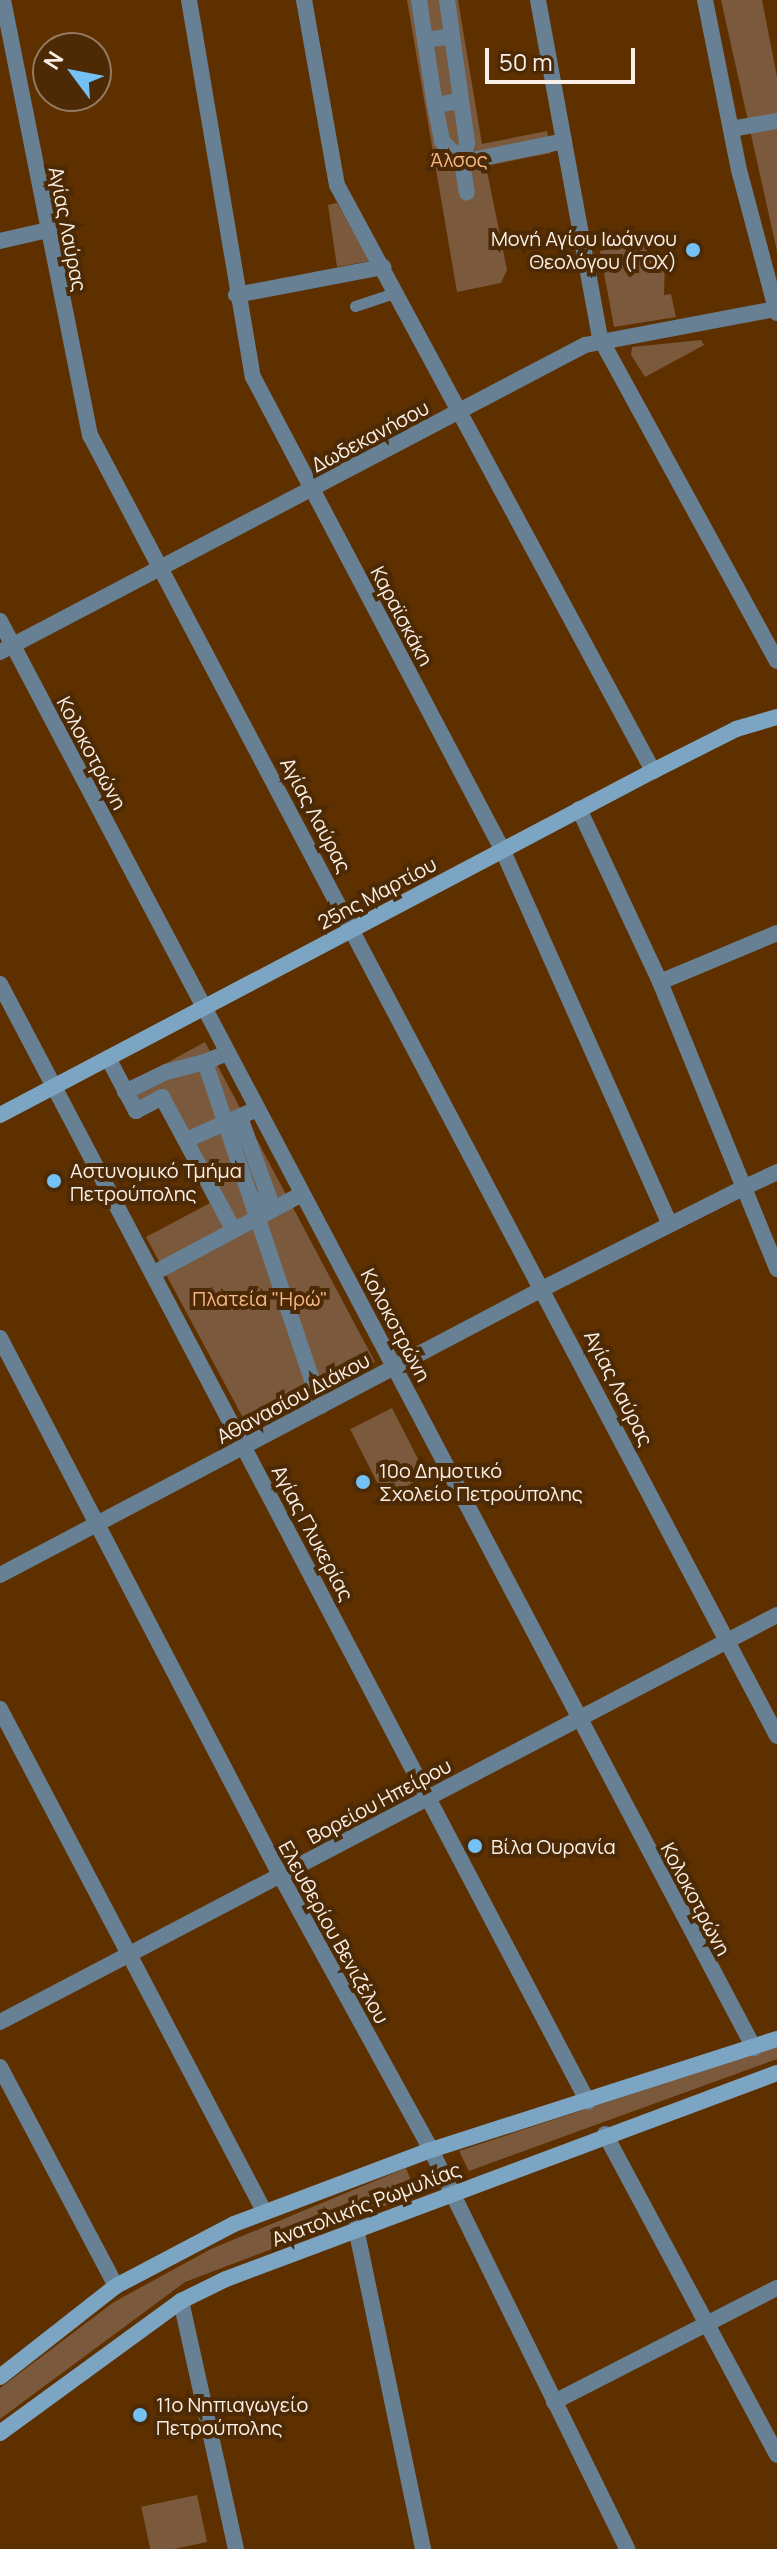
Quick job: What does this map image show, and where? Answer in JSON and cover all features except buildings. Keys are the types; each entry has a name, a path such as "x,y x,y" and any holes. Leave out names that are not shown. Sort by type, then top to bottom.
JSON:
{"main road":[{"name":"25ης Μαρτίου","path":"0,1115 653,771 736,729 777,717"},
{"name":"Ανατολικής Ρωμυλίας","path":"0,2377 116,2286 264,2211 431,2150 777,2039"},
{"name":"Ανατολικής Ρωμυλίας","path":"0,2433 181,2301 356,2228 605,2134 775,2078"}],"street":[{"name":"Αγίας Λαύρας","path":"3,0 86,425 164,567 777,1736"},
{"name":"Καραϊσκάκη","path":"189,0 236,295 253,377 502,849 670,1224"},
{"path":"304,0 337,185 462,410 653,771"},
{"path":"419,0 442,141 462,162"},
{"path":"447,0 467,143 462,162 467,193"},
{"path":"538,0 600,338 777,661"},
{"path":"705,0 731,129 776,311"},
{"path":"425,40 452,36"},
{"path":"435,105 461,101"},
{"path":"731,129 777,121"},
{"path":"462,162 564,141"},
{"path":"0,241 48,230"},
{"path":"236,295 383,267"},
{"name":"Δωδεκανήσου","path":"6,649 600,338 675,331 776,311"},
{"name":"Κολοκοτρώνη","path":"0,621 6,649 396,1366 578,1720 754,2048"},
{"path":"579,809 660,982 777,1269"},
{"path":"660,982 777,933"},
{"name":"Αγίας Γλυκερίας","path":"0,984 588,2102"},
{"path":"125,1092 166,1072 227,1053"},
{"path":"108,1058 136,1111 162,1097 233,1229"},
{"path":"205,1062 230,1124"},
{"path":"186,1140 230,1124 257,1109"},
{"path":"154,1273 233,1229 269,1197 247,1155 242,1123 230,1124"},
{"path":"247,1155 274,1142"},
{"name":"Αθανασίου Διάκου","path":"0,1575 544,1288 777,1172"},
{"path":"258,1208 302,1194"},
{"path":"258,1208 321,1406"},
{"name":"Ελευθερίου Βενιζέλου","path":"0,1338 280,1875 431,2150 627,2549"},
{"name":"Βορείου Ηπείρου","path":"0,2022 777,1615"},
{"path":"0,1709 264,2211"},
{"path":"0,2067 116,2286"},
{"path":"605,2134 777,2455"},
{"path":"356,2228 423,2549"},
{"path":"554,2402 777,2288"},
{"path":"181,2301 236,2549"}],"lane":[{"path":"355,306 397,292"}],"green space":[{"name":"Άλσος","path":"407,0 458,0 482,144 547,131 551,153 486,166 507,270 501,283 457,292"},
{"path":"721,0 762,0 777,77 777,251"},
{"path":"337,203 370,261 337,267 328,205"},
{"path":"649,241 653,260 665,258 664,295 671,294 676,317 614,327 600,251"},
{"path":"701,340 704,345 645,377 631,355 632,347"},
{"name":"Πλατεία \"Ηρώ\"","path":"205,1042 375,1362 249,1429 146,1237 210,1203 159,1104 133,1118 117,1090"},
{"path":"392,1408 427,1476 385,1497 350,1429"},
{"path":"777,2046 777,2059 469,2171 459,2151"},
{"path":"406,2168 416,2194 185,2282 0,2419 0,2388 114,2302 211,2249"},
{"path":"197,2495 207,2542 174,2549 150,2549 141,2507"}],"place":[{"name":"Μονή Αγίου Ιωάννου Θεολόγου (ΓΟΧ)","path":"693,250"},
{"name":"Αστυνομικό Τμήμα Πετρούπολης","path":"54,1181"},
{"name":"10ο Δημοτικό Σχολείο Πετρούπολης","path":"363,1482"},
{"name":"Βίλα Ουρανία","path":"475,1846"},
{"name":"11ο Νηπιαγωγείο Πετρούπολης","path":"140,2415"}]}
